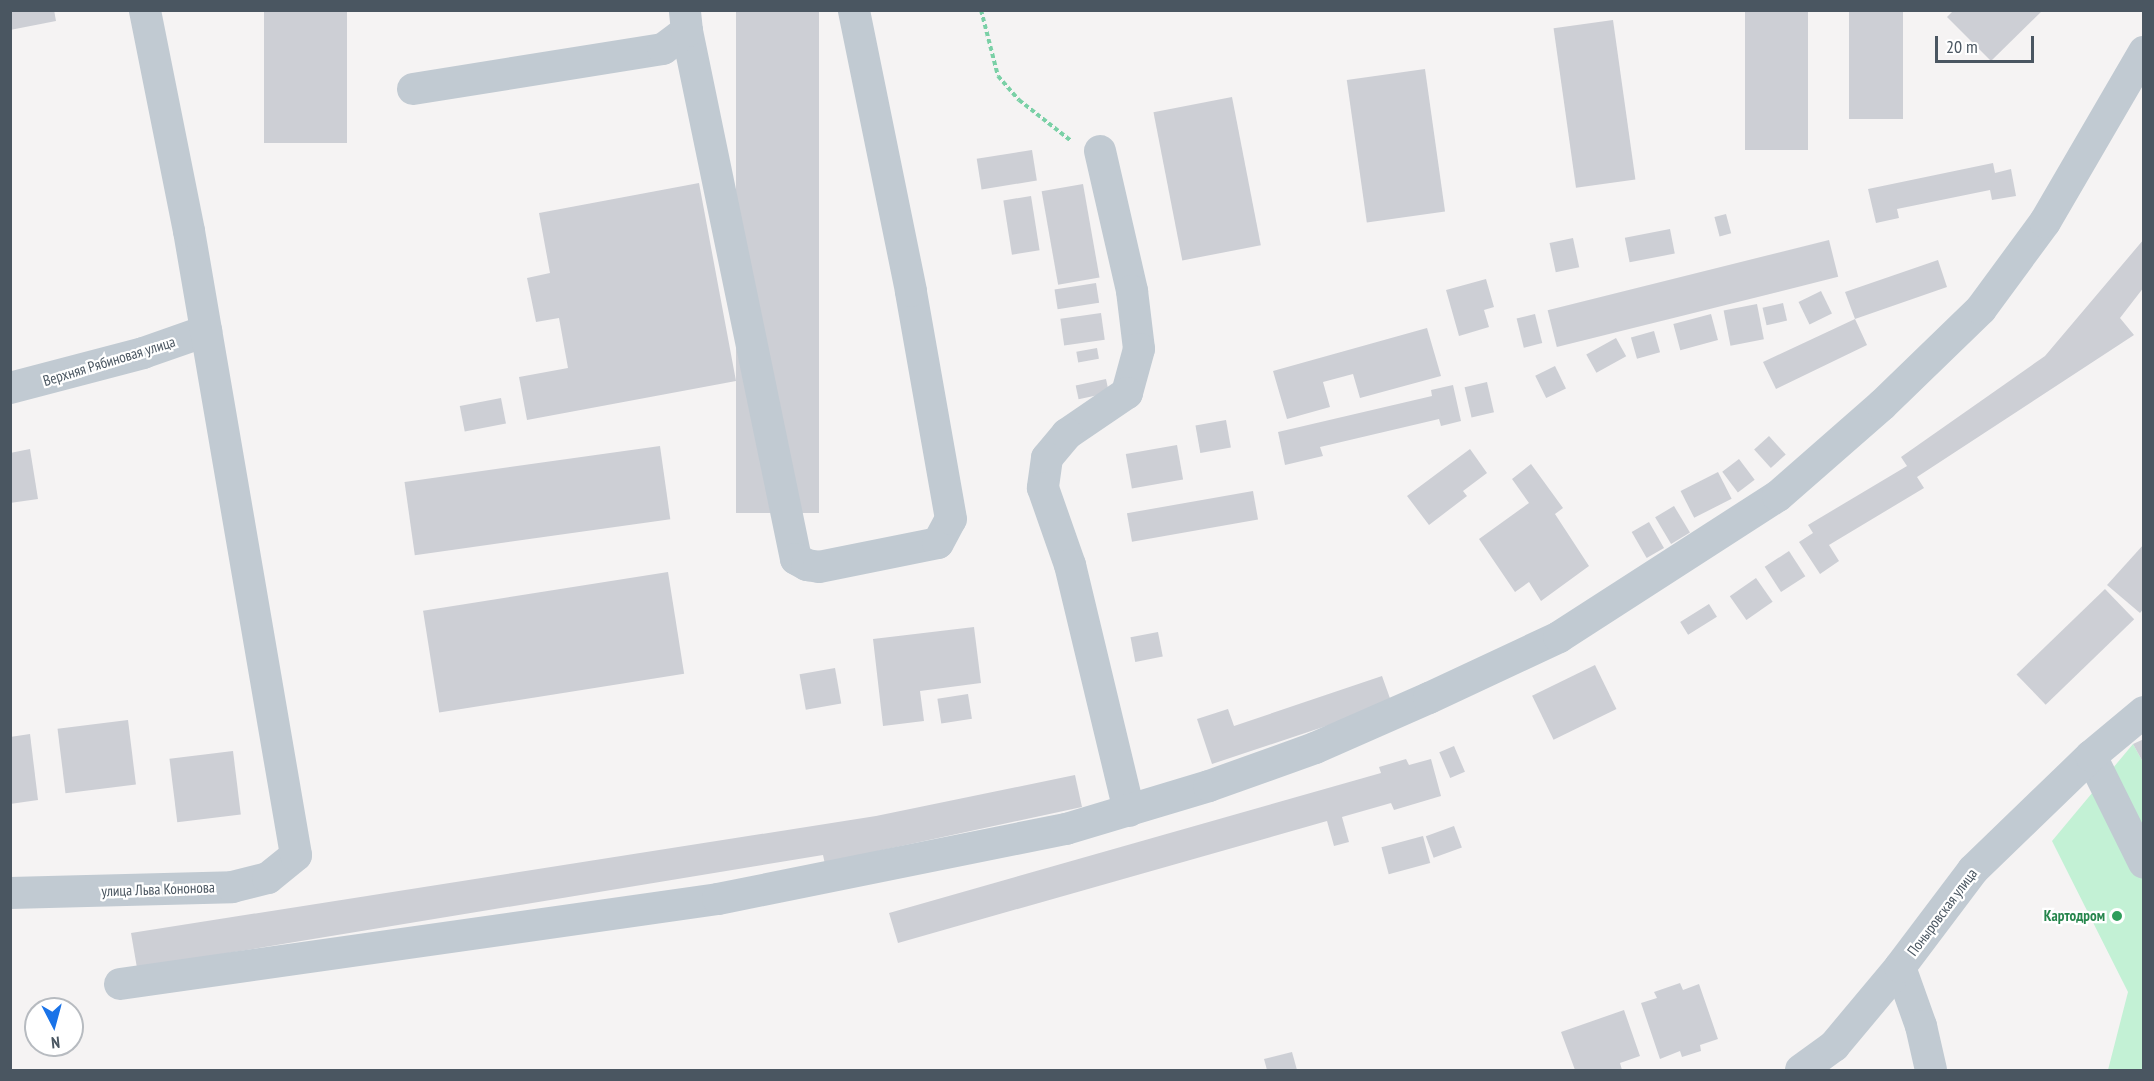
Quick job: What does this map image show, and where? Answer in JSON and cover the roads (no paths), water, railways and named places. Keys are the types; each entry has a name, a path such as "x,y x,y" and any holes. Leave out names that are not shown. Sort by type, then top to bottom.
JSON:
{"street":[{"path":"145,10 189,231 206,331"},
{"path":"686,21 796,559 807,565 819,567 938,543 951,519 911,291 854,10"},
{"path":"413,89 663,49 686,21"},
{"path":"120,984 718,898 1066,828 1129,811 1315,748 1559,637 1778,496 1882,405 1981,309 2045,222 2144,52"},
{"path":"1086,146 1132,291 1139,350 1127,393 1067,434 1047,458 1042,488 1070,565 1129,811"},
{"name":"Верхняя Рябиновая улица","path":"10,388 143,353 206,331"},
{"name":"улица Льва Кононова","path":"10,893 232,887 268,878 296,855 206,331"},
{"name":"Поныровская улица","path":"1801,1071 1834,1046 1900,967 1973,870 2091,756 2144,712"},
{"path":"2091,756 2144,863"},
{"path":"1900,967 1921,1026 1930,1071"}],"place":[{"name":"Картодром","path":"2117,916"}]}
